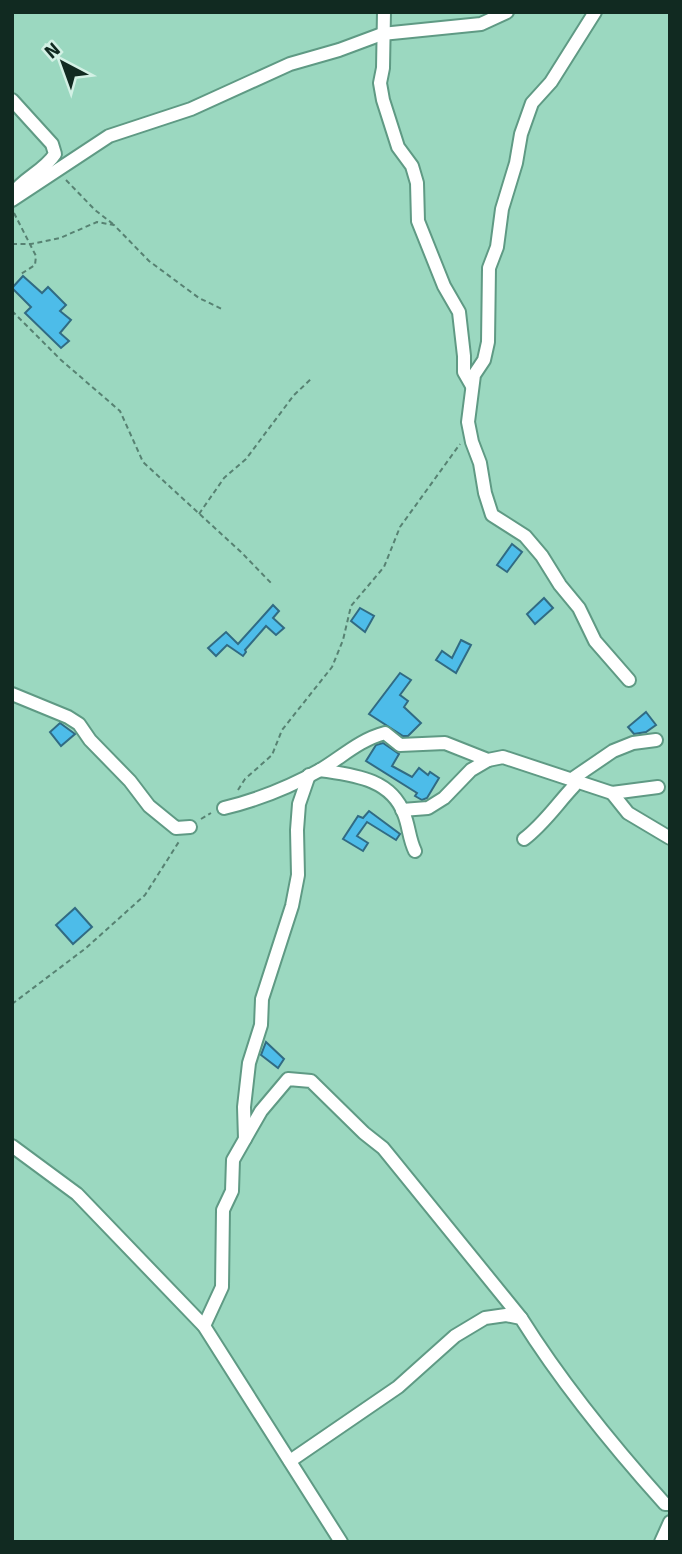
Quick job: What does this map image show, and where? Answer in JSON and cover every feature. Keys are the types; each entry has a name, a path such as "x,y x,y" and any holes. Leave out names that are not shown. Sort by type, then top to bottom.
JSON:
{"street":[{"path":"384,12 383,68 380,83 383,100 398,147 412,166 417,183 418,221 444,286 459,312 464,372 472,386"},
{"path":"12,200 109,136 191,109 290,64 382,34 481,24 507,12"},
{"path":"594,12 551,82 532,103 522,134 502,209 497,247 489,268 488,342 484,360 474,375 468,422 481,463 485,493 492,515 525,536 534,546 579,608 595,641 629,680"},
{"path":"12,100 52,144 55,154 47,166 21,182 12,194"},
{"path":"12,694 79,724 90,740 130,780 149,806 176,828 190,827"},
{"path":"224,808 253,801 315,772 353,747 385,733 400,745 445,743 488,760"},
{"path":"572,779 613,751 633,743 656,740"},
{"path":"402,810 428,808 444,797 471,770 488,760 503,757 612,793 657,787"},
{"path":"315,772 371,780 388,790 402,810 415,851"},
{"path":"245,1139 244,1107 249,1063 261,1025 262,999 292,906 298,875 299,804 315,772"},
{"path":"524,839 544,823 556,804 574,786 572,779"},
{"path":"612,793 628,813 670,838"},
{"path":"204,1326 222,1287 223,1210 232,1191 233,1160 261,1111 288,1079 311,1082 395,1161 521,1318 559,1376 611,1441 665,1504 670,1504"},
{"path":"12,1146 77,1194 204,1326 341,1542"},
{"path":"290,1461 398,1387 455,1336 485,1318 506,1315 521,1318"},
{"path":"661,1542 670,1522"}],"path":[{"path":"50,173 55,172 69,183 149,261 199,298 224,310"},
{"path":"12,209 36,257 35,265 21,274"},
{"path":"12,244 31,244 60,238 97,222 114,225"},
{"path":"12,311 61,360 120,411 143,462 272,584"},
{"path":"198,514 224,478 246,459 294,395 311,379"},
{"path":"239,789 245,779 272,755 282,730 332,667 343,640 351,606 384,566 400,527 463,439 470,435"},
{"path":"12,1004 86,948 145,895 170,853 190,827 217,809 224,808"}],"building":[{"path":"23,276 42,293 48,287 66,305 60,311 71,320 60,333 69,341 61,348 25,313 31,307 12,288"},
{"path":"512,544 522,552 507,572 497,565"},
{"path":"544,598 553,608 535,624 527,614"},
{"path":"273,605 279,611 273,618 284,628 276,635 266,626 243,656 227,645 216,656 208,648 226,632 238,644"},
{"path":"360,608 374,616 365,632 351,621"},
{"path":"461,640 471,645 456,673 436,660 442,651 452,658"},
{"path":"400,673 411,680 400,695 408,701 404,707 421,723 408,736 403,736 369,714"},
{"path":"646,712 656,725 646,732 634,734 628,727"},
{"path":"60,723 75,734 61,746 50,732"},
{"path":"383,743 399,754 392,766 412,777 419,768 428,775 430,772 439,778 427,798 422,800 415,796 417,793 366,761 376,745"},
{"path":"369,811 400,834 396,840 367,822 357,836 368,843 363,851 343,839 358,816 363,818"},
{"path":"75,908 92,927 73,944 56,925"},
{"path":"266,1042 284,1059 278,1068 261,1055"}]}
